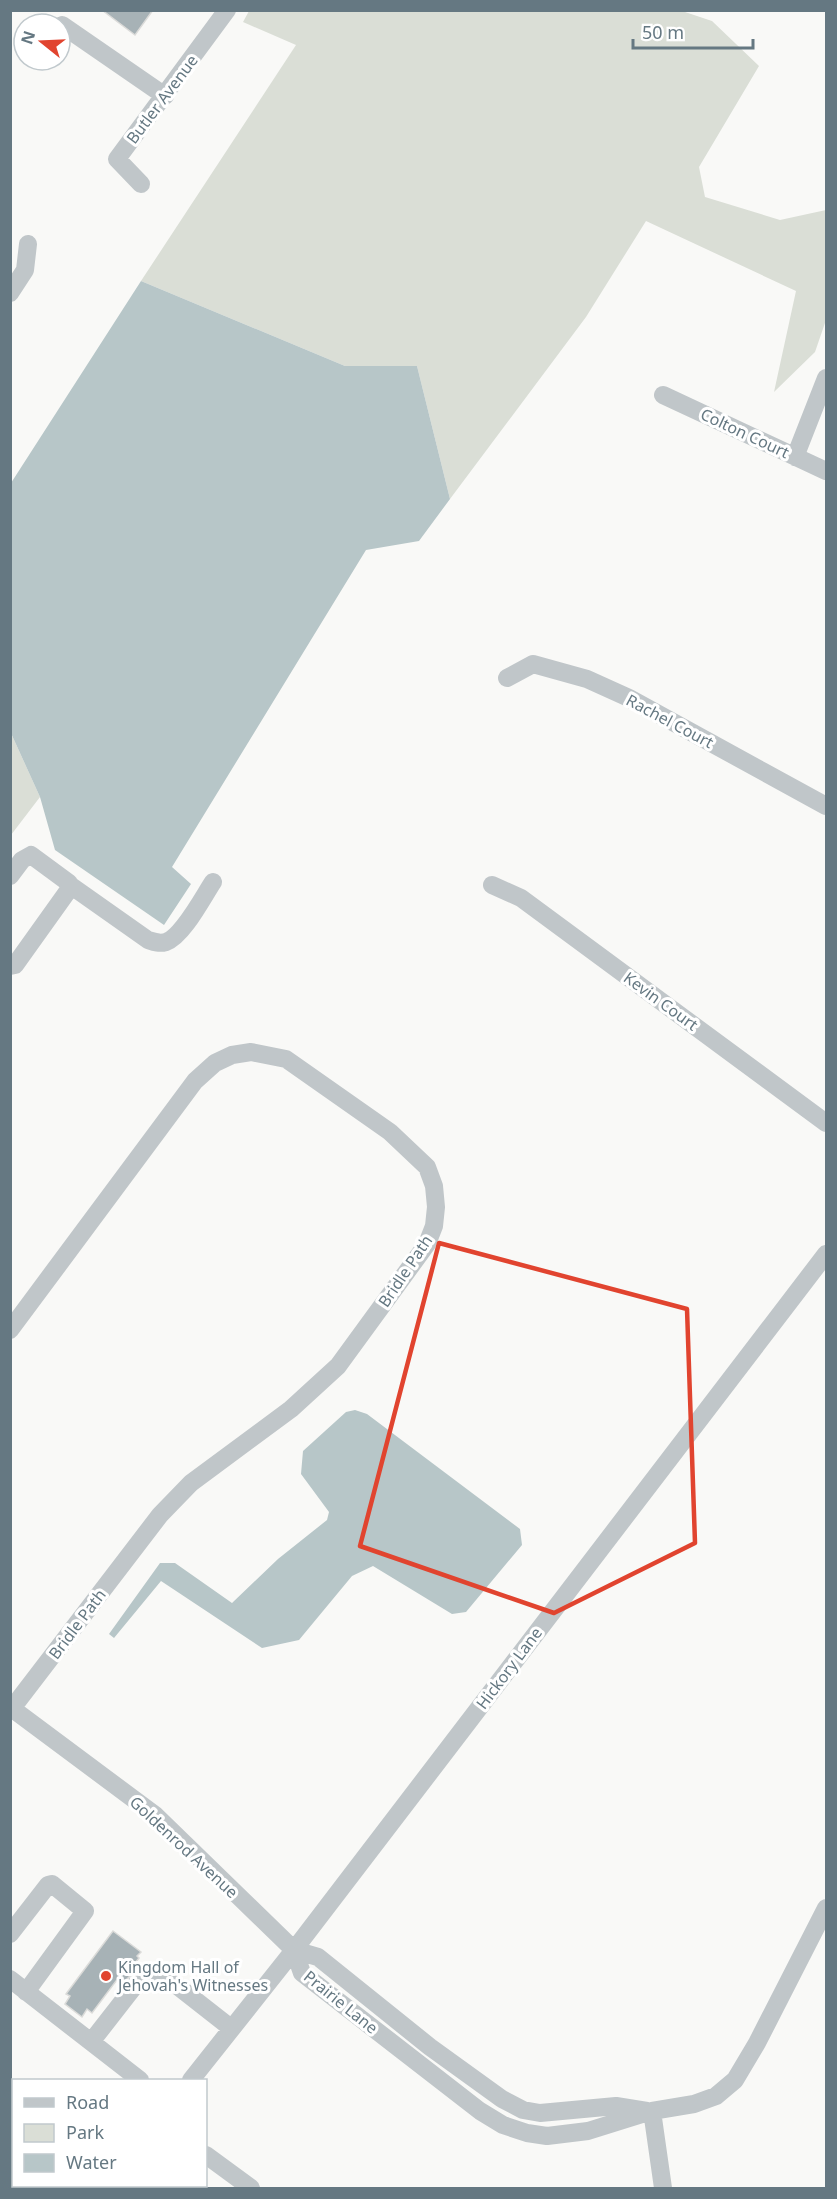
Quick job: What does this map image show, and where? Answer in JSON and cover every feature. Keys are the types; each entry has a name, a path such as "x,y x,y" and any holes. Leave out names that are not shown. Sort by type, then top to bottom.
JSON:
{"street":[{"name":"Butler Avenue","path":"141,184 117,159 227,10"},
{"path":"72,32 165,96"},
{"path":"10,293 26,270 28,244"},
{"path":"795,457 826,378"},
{"name":"Colton Court","path":"663,395 826,471"},
{"name":"Rachel Court","path":"507,678 533,664 587,679 629,698 826,806"},
{"path":"10,876 22,860 31,855 148,940 161,943 168,941 180,930 213,882"},
{"path":"10,966 15,965 69,892 70,885"},
{"name":"Kevin Court","path":"492,885 521,898 826,1123"},
{"name":"Bridle Path","path":"10,1330 195,1081 214,1063 232,1055 250,1052 286,1059 390,1132 427,1167 434,1186 434,1226 427,1244 338,1366 291,1409 191,1483 160,1515 11,1709"},
{"name":"Hickory Lane","path":"192,2079 294,1950 826,1254"},
{"name":"Goldenrod Avenue","path":"11,1709 155,1815 294,1950"},
{"path":"10,1934 48,1885 52,1884 85,1911 26,1992"},
{"name":"Prairie Lane","path":"294,1950 302,1973 480,2111 516,2130 547,2136 588,2131 652,2111 694,2104 716,2096 735,2080 757,2043 826,1908"},
{"name":"Prairie Lane","path":"294,1950 318,1957 430,2047 502,2099 523,2109 540,2113 616,2106 652,2111"},
{"path":"91,2042 137,1983 149,1976 162,1974 231,2028"},
{"path":"10,1979 139,2079"},
{"path":"417,2062 430,2047"},
{"path":"516,2130 523,2109"},
{"path":"652,2111 663,2188"},
{"path":"207,2156 251,2188"}],"highlighted area":[{"path":"439,1243 687,1309 695,1543 554,1613 360,1546"}],"green space":[{"path":"679,10 712,21 759,66 699,167 705,197 780,220 826,210 826,320 815,352 774,392 796,291 646,221 586,317 450,499 417,366 345,366 141,281 296,45 243,22 249,11"},
{"path":"10,731 40,797 11,835 10,835"}],"water":[{"path":"141,281 345,366 417,366 450,499 419,541 366,550 172,867 191,884 164,925 55,850 40,797 10,731 11,483"},
{"path":"355,1410 367,1414 520,1529 522,1545 466,1612 452,1614 373,1566 352,1576 299,1640 262,1648 161,1581 114,1638 109,1634 160,1563 175,1563 232,1603 278,1559 327,1520 329,1512 301,1474 303,1451 346,1412"}],"building":[{"path":"102,10 153,10 135,35"},
{"name":"Kingdom Hall of Jehovah's Witnesses","path":"113,1931 141,1952 131,1968 135,1971 121,1985 116,1981 92,2013 87,2009 82,2017 65,2004 70,1996 66,1994"}],"place":[{"name":"Kingdom Hall of Jehovah's Witnesses","path":"106,1976"}]}
